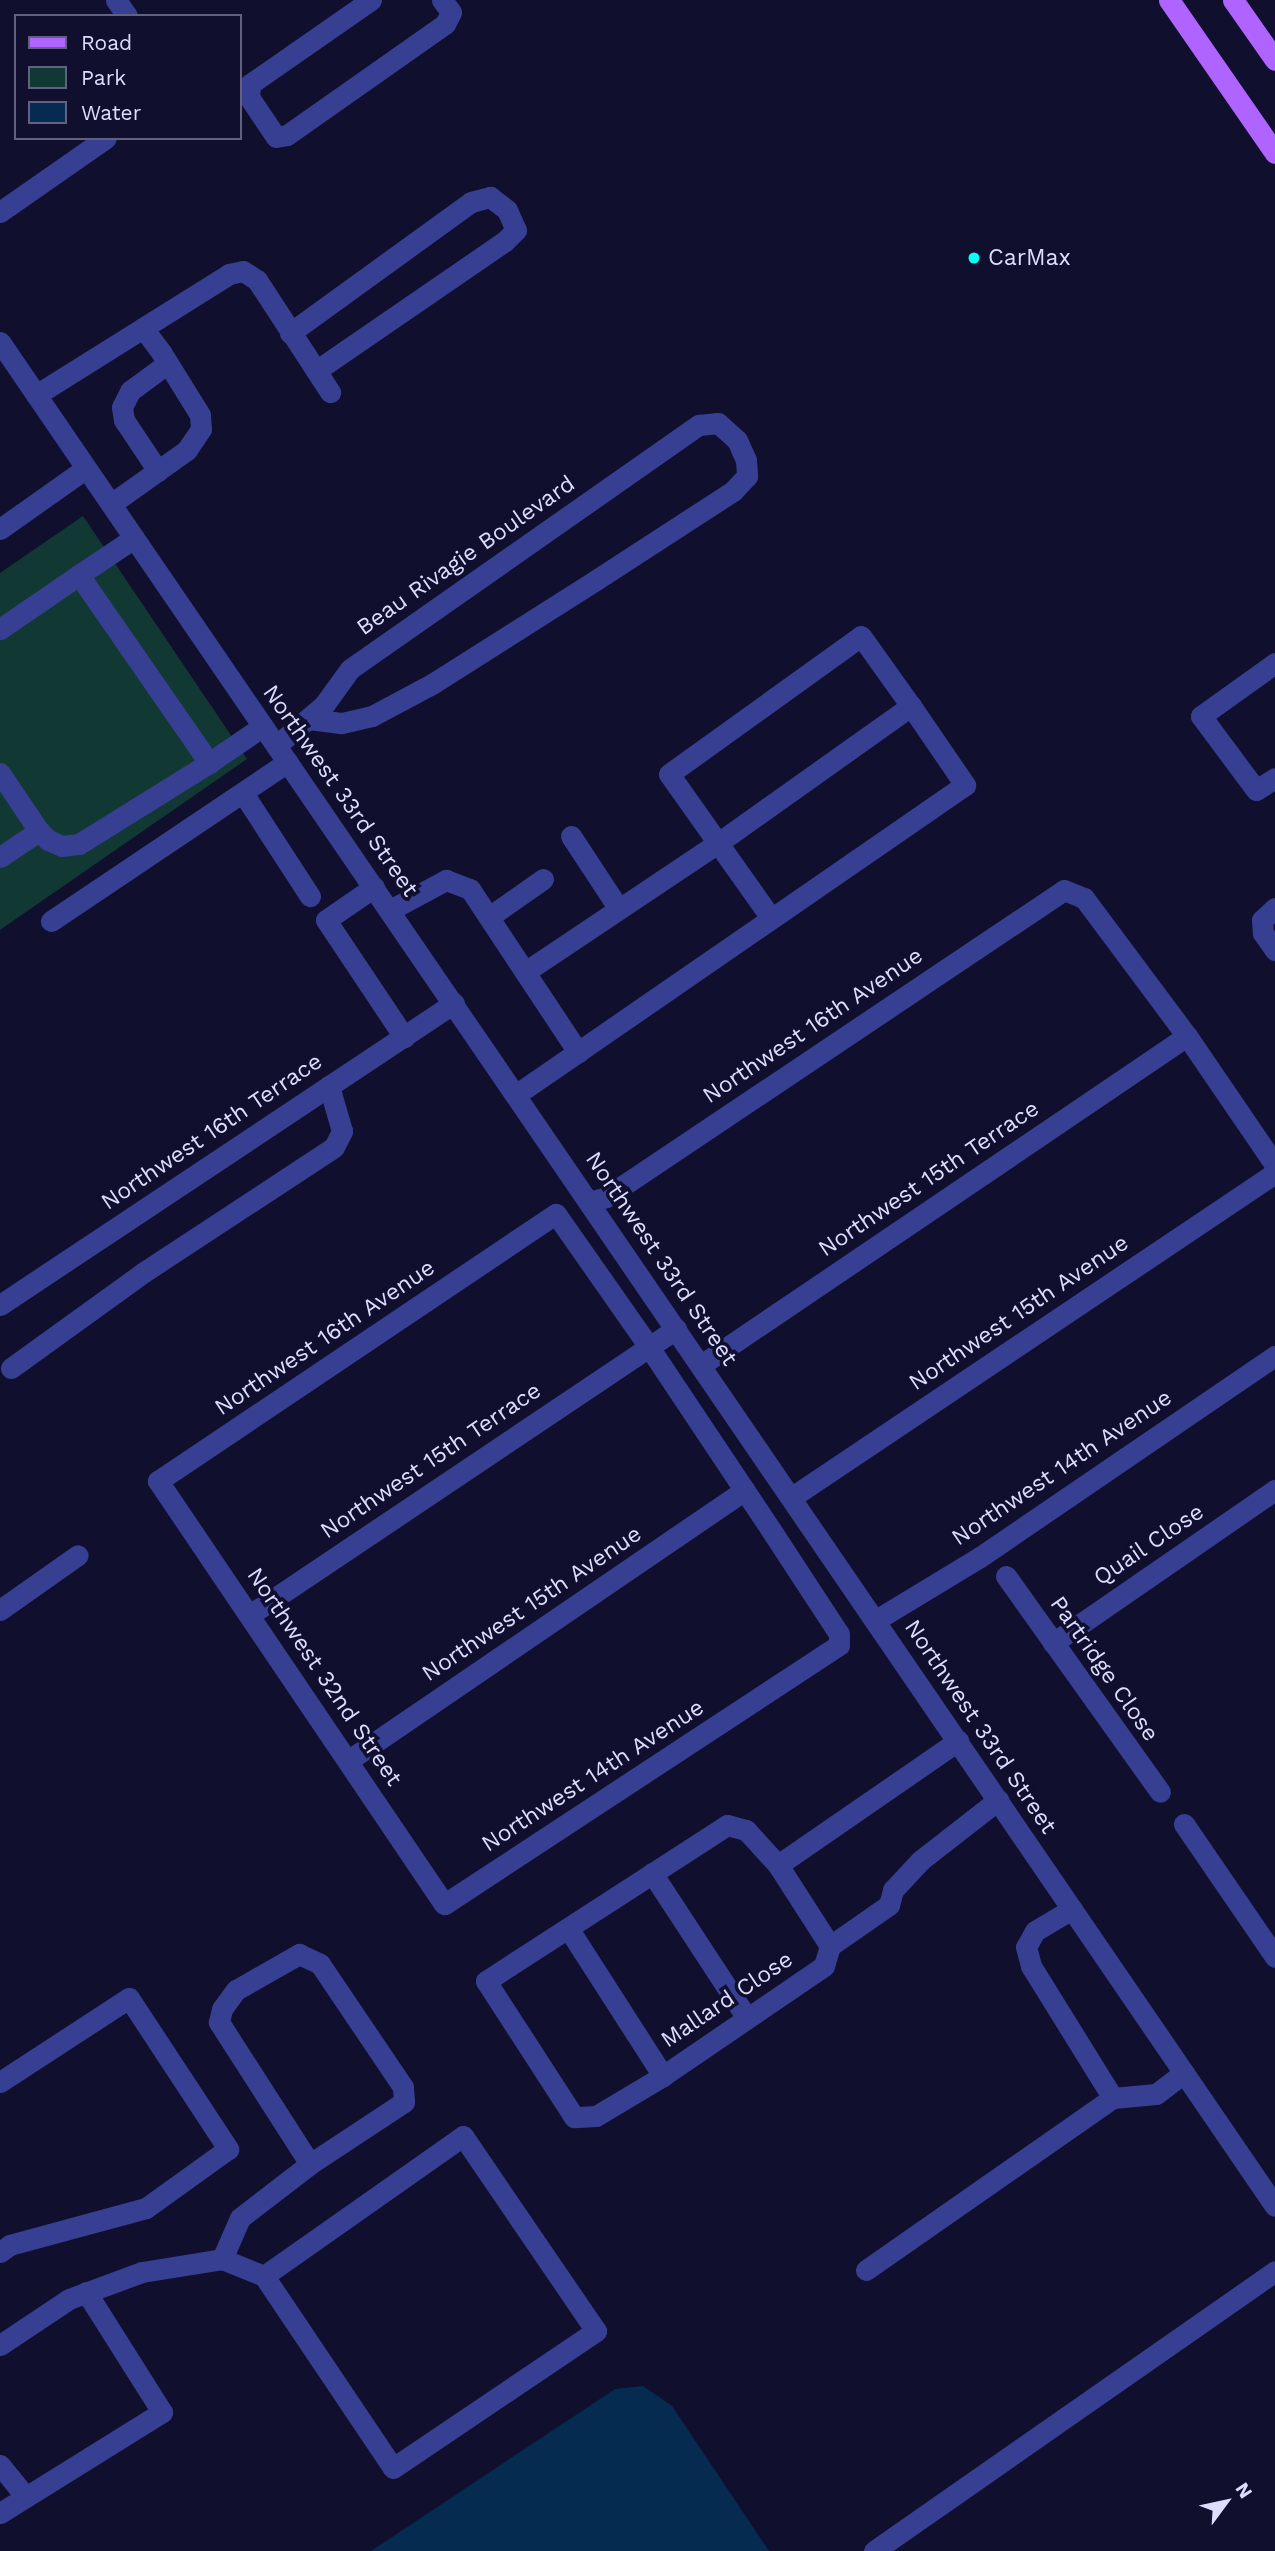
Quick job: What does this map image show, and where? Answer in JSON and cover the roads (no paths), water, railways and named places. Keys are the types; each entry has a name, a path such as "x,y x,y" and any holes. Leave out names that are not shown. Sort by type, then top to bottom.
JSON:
{"main road":[{"path":"1169,0 1275,153"},
{"path":"1233,0 1275,60"}],"street":[{"path":"371,0 250,84 249,97 276,137 287,135 445,24 451,12 442,0"},
{"path":"0,212 103,140"},
{"path":"290,333 471,202 490,197 507,211 516,230 505,241 316,371"},
{"path":"36,396 229,274 243,271 257,280 330,392"},
{"path":"111,504 187,450 201,429 200,415 143,328"},
{"name":"Northwest 33rd Street","path":"0,342 517,1094 1275,2206"},
{"path":"158,471 124,420 122,407 130,391 168,363"},
{"name":"Beau Rivagie Boulevard","path":"51,921 243,793 282,754 308,719 324,705 350,669 699,425 718,424 737,440 746,460 747,476 733,491 432,684 372,716 341,723 308,719"},
{"path":"0,529 86,468"},
{"path":"0,629 134,538"},
{"path":"79,575 208,763"},
{"path":"517,1094 965,785 861,636 669,774 771,918"},
{"path":"1275,663 1201,716 1256,790 1275,778"},
{"path":"525,972 718,843 911,706"},
{"path":"0,773 48,840 62,846 79,844 263,726"},
{"path":"243,793 310,896"},
{"path":"0,857 39,831"},
{"path":"571,836 620,909"},
{"path":"489,917 543,879"},
{"path":"390,910 446,880 470,889 578,1052"},
{"path":"374,887 326,920 404,1037"},
{"name":"Northwest 16th Avenue","path":"590,1202 606,1197 1064,890 1084,898 1187,1036"},
{"path":"1275,908 1262,920 1263,933 1275,950"},
{"name":"Northwest 16th Terrace","path":"0,1305 454,1003"},
{"path":"1187,1036 1275,1165"},
{"name":"Northwest 15th Terrace","path":"701,1365 1187,1036"},
{"path":"12,1367 144,1272 334,1147 342,1131 329,1086"},
{"name":"Northwest 15th Avenue","path":"792,1497 1275,1172"},
{"name":"Northwest 16th Avenue","path":"158,1481 556,1214 649,1347"},
{"name":"Northwest 15th Terrace","path":"251,1614 676,1329"},
{"path":"649,1347 745,1490"},
{"name":"Northwest 14th Avenue","path":"876,1620 980,1557 1275,1356"},
{"name":"Northwest 32nd Street","path":"158,1481 251,1614 444,1904"},
{"name":"Northwest 15th Avenue","path":"349,1760 745,1490"},
{"name":"Northwest 14th Avenue","path":"444,1904 839,1645 839,1634 745,1490"},
{"name":"Quail Close","path":"1053,1643 1275,1490"},
{"path":"0,1610 78,1555"},
{"name":"Partridge Close","path":"1006,1576 1160,1793"},
{"path":"778,1865 958,1741"},
{"path":"663,2076 568,1928 727,1825 746,1830 778,1865 830,1946 889,1905 892,1890 920,1860 998,1800"},
{"path":"1184,1824 1275,1958"},
{"path":"652,1873 747,2018"},
{"path":"1073,1909 1035,1931 1026,1947 1031,1966 1112,2098"},
{"name":"Mallard Close","path":"568,1928 486,1981 574,2117 596,2116 663,2076 824,1966 830,1946"},
{"path":"222,2259 240,2218 310,2164 404,2102 403,2088 320,1964 299,1954 236,1990 222,2009 219,2022 310,2164"},
{"path":"0,2082 129,1998 228,2149 146,2208 10,2245 0,2252"},
{"path":"866,2270 1112,2098 1156,2094 1184,2073"},
{"path":"0,2345 69,2299 86,2292 142,2272 222,2259 264,2276 393,2468 596,2331 463,2136 264,2276"},
{"path":"874,2551 1275,2272"},
{"path":"0,2513 162,2412 86,2292"},
{"path":"0,2465 26,2497"}],"water":[{"path":"643,2386 672,2406 769,2551 371,2551 615,2389"}],"place":[{"name":"CarMax","path":"974,258"}]}
